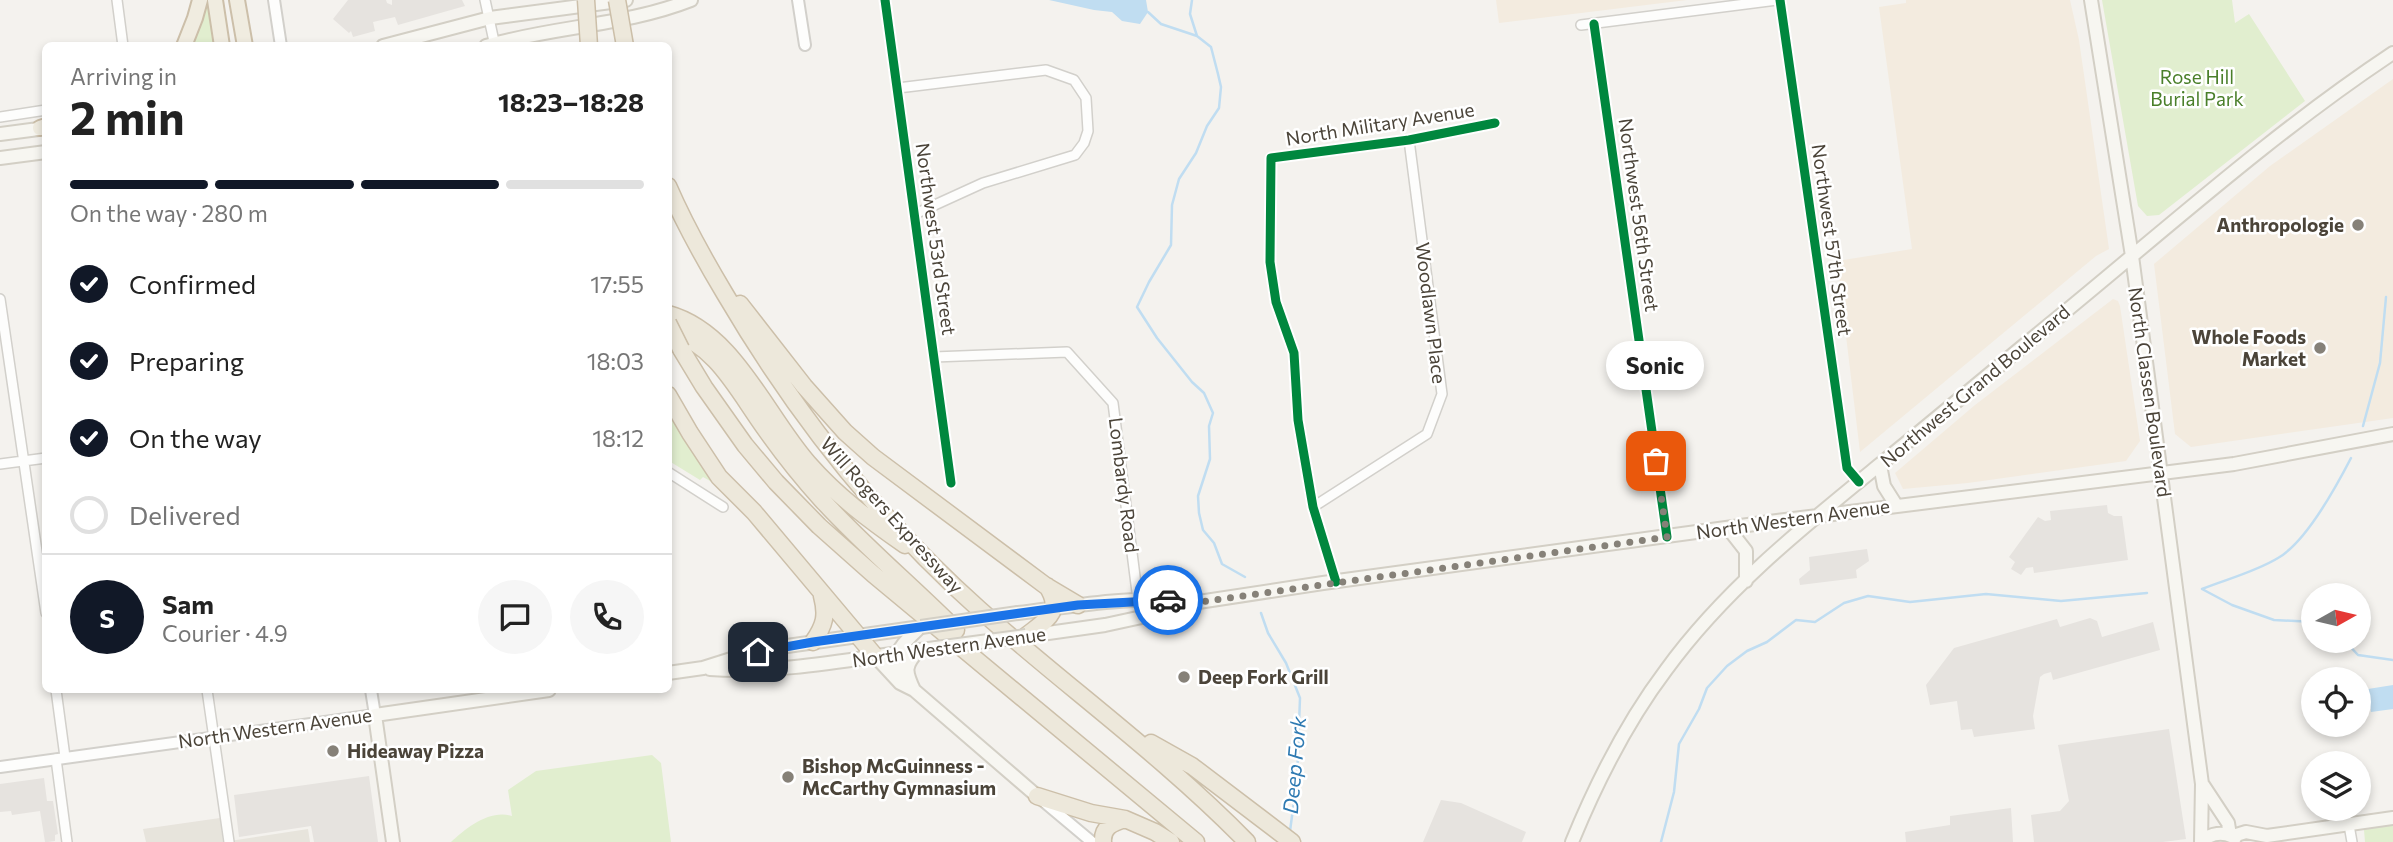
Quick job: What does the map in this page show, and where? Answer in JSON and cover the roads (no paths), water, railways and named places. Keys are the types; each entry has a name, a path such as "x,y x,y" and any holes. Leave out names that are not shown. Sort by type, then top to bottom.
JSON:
{"highway":[{"path":"186,42 200,0"},
{"path":"215,0 221,42"},
{"path":"237,0 244,42"},
{"path":"586,0 589,42"},
{"path":"617,0 624,42"},
{"name":"Will Rogers Expressway","path":"672,194 702,255 768,364 820,436 871,498 933,565 978,608 1189,785 1247,842"},
{"path":"702,255 804,386 845,432 903,481 1046,586 1078,605"},
{"path":"672,316 702,329 731,357 807,462 833,491 852,508 933,565"},
{"path":"672,328 687,335 713,356 787,458 822,500 855,535 916,590 1008,684"},
{"path":"672,333 704,387 745,445 819,526 1196,842"},
{"path":"672,402 719,477 754,512 875,656"},
{"path":"1035,633 1055,608 1054,600 1046,586"},
{"path":"813,642 825,624 822,593"},
{"path":"1110,719 1192,766 1292,842"},
{"path":"1037,796 1091,813 1125,819 1171,842"},
{"path":"1103,842 1106,829 1111,823 1125,819"}],"main road":[{"path":"398,42 490,18 626,0"},
{"path":"504,42 555,30 636,17 691,0"},
{"name":"North Classen Boulevard","path":"2091,0 2132,256 2202,785 2201,842"},
{"name":"Northwest Grand Boulevard","path":"1572,842 1598,782 1637,711 1681,650 1746,581 1818,516 2132,256 2305,115 2393,53"},
{"path":"0,134 42,127"},
{"path":"0,158 42,154"},
{"name":"North Western Avenue","path":"703,668 747,671 809,666 1165,612 1192,603 1896,505 2234,464 2393,434"},
{"path":"1880,465 1885,486 1896,505"},
{"path":"1728,528 1746,551 1746,581"},
{"name":"North Western Avenue","path":"672,672 703,668 744,655 813,642 1055,608 1163,599 1192,603"},
{"path":"900,683 895,662 897,653 901,644 916,629"},
{"path":"914,690 907,670 910,660 919,650"},
{"path":"875,656 900,683 914,690 1037,796"},
{"name":"North Western Avenue","path":"375,715 528,693"},
{"path":"375,715 393,842"},
{"name":"North Classen Boulevard","path":"2202,785 2228,823 2234,838"},
{"name":"North Classen Boulevard","path":"2201,842 2213,834 2234,838 2246,832 2267,836 2393,818"}],"street":[{"path":"117,0 122,42"},
{"path":"274,0 280,42"},
{"path":"485,0 490,18 491,42"},
{"path":"799,0 805,45"},
{"name":"Northwest 53rd Street","path":"885,0 951,483"},
{"path":"1581,26 1779,0"},
{"name":"Northwest 57th Street","path":"1779,0 1847,468 1859,482"},
{"name":"Northwest 56th Street","path":"1594,24 1667,537"},
{"path":"898,88 1046,70 1074,80 1086,98 1088,131 1084,144 1075,155 983,183 915,214"},
{"path":"0,117 42,111"},
{"name":"North Military Avenue","path":"1313,507 1298,420 1294,353 1276,302 1270,262 1271,158 1409,140 1494,123"},
{"name":"Woodlawn Place","path":"1313,507 1427,434 1442,394 1409,140"},
{"path":"0,299 42,584"},
{"name":"Lombardy Road","path":"934,357 1068,352 1113,403 1138,600"},
{"path":"0,464 42,459"},
{"path":"672,475 723,507"},
{"path":"1313,507 1336,582"},
{"path":"56,693 67,842"},
{"path":"207,693 229,842"},
{"path":"371,693 375,715"},
{"name":"North Western Avenue","path":"0,766 375,715"},
{"path":"1037,796 1092,842"},
{"path":"2349,825 2352,842"}],"water":[{"path":"1049,0 1146,0 1148,12 1140,24 1122,21 1112,12"},
{"path":"2393,685 2393,709 2371,712 2371,689"}],"waterway":[{"name":"Deep Fork","path":"1192,0 1190,14 1197,36 1211,47 1218,74 1221,87 1219,108 1179,179 1172,205 1171,245 1137,307 1157,338 1204,393 1213,413 1209,426 1210,459 1198,496 1199,513 1203,530 1214,543 1222,564 1245,577"},
{"path":"1148,12 1161,24 1197,36"},
{"path":"2363,426 2380,363 2386,297"},
{"path":"2202,589 2260,567 2289,550 2319,513 2351,458"},
{"path":"2202,589 2232,605 2274,620 2301,621"},
{"path":"1661,842 1674,792 1679,744 1699,709 1707,688 1727,666 1747,651 1767,642 1796,620 1815,622 1844,603 1868,596 1910,602 1986,594 2061,601 2147,593"},
{"name":"Deep Fork","path":"1261,613 1300,698 1297,779 1290,831"},
{"path":"2356,653 2393,660"}],"place":[{"name":"Anthropologie","path":"2358,225"},
{"name":"Whole Foods Market","path":"2320,348"},
{"name":"Sonic","path":"1656,461"},
{"name":"Deep Fork Grill","path":"1184,677"},
{"name":"Hideaway Pizza","path":"333,751"},
{"name":"Bishop McGuinness - McCarthy Gymnasium","path":"788,777"}],"park label":[{"name":"Rose Hill Burial Park","path":"2197,88"}]}
